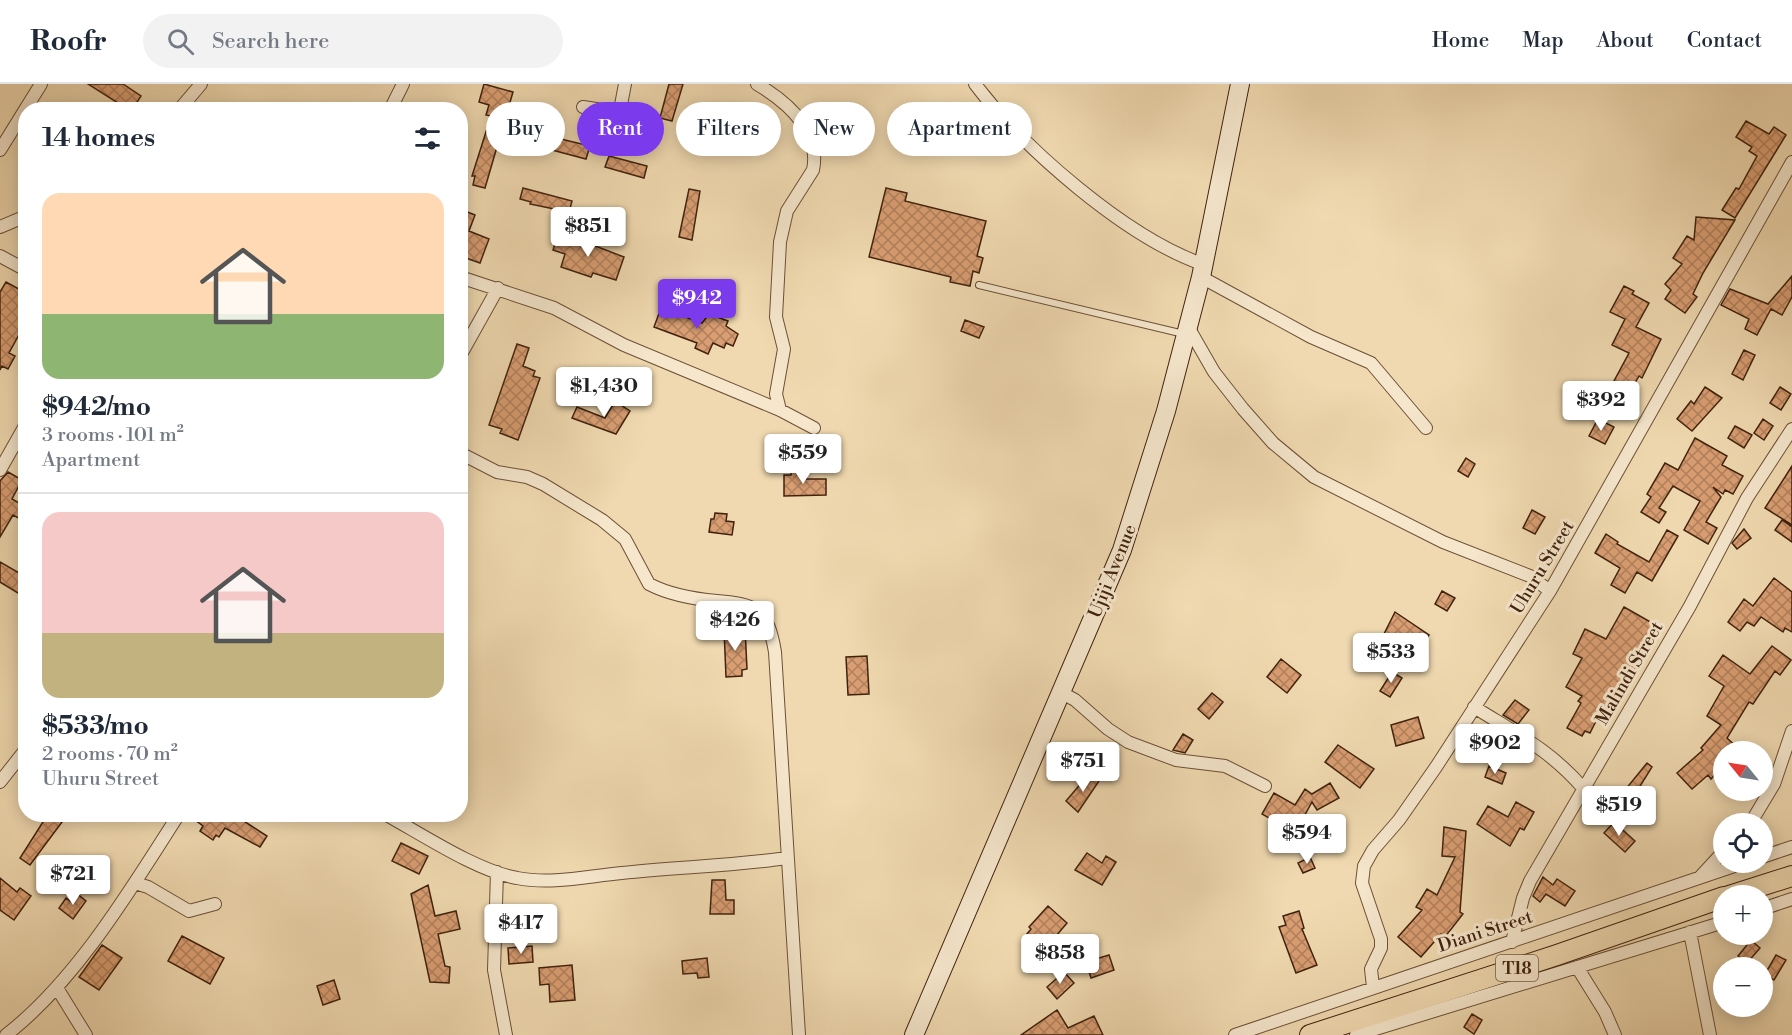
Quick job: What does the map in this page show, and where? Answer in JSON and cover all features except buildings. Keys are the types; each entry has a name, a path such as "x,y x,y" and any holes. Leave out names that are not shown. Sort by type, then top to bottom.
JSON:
{"main road":[{"name":"Ujiji Avenue","path":"914,1035 990,853 1062,693 1122,550 1143,489 1166,411 1201,270 1240,84"},
{"path":"1764,885 1792,876"},
{"name":"T18","path":"1310,1035 1557,955 1713,901"}],"street":[{"path":"30,102 41,84"},
{"path":"186,102 201,84"},
{"path":"394,102 403,84"},
{"path":"622,102 626,84"},
{"path":"758,84 773,93 807,127 814,162 813,170 787,211 780,242 775,296 776,317 784,349 776,394 780,410"},
{"path":"975,84 1002,117 1059,171 1155,243 1311,337 1371,363 1426,428"},
{"path":"0,150 18,121"},
{"name":"Uhuru Street","path":"1372,987 1371,969 1381,948 1382,939 1362,883 1364,866 1373,850 1399,820 1436,768 1550,591 1792,162"},
{"path":"0,227 18,219"},
{"path":"0,256 18,266"},
{"path":"468,280 554,308 624,345 780,410 814,428"},
{"path":"468,342 498,288"},
{"path":"1186,330 1243,410 1273,443 1314,477 1443,542 1530,576 1550,591"},
{"name":"Malindi Street","path":"1512,942 1523,898 1530,881 1690,606 1747,498 1792,429"},
{"path":"0,470 18,438"},
{"path":"468,457 497,472 527,477 543,484 602,520 626,538 646,580 656,587 681,596 748,604 763,616 773,638 775,652 799,1035"},
{"path":"1062,693 1075,700 1108,729 1128,741 1176,760 1225,766 1265,786"},
{"path":"1474,707 1546,751 1562,764 1583,788"},
{"path":"1757,813 1774,784 1792,731"},
{"path":"0,782 18,759"},
{"path":"6,1035 57,988 135,883 173,822"},
{"path":"401,822 496,872 518,878 571,880 622,873 741,865 787,858"},
{"path":"1773,854 1792,848"},
{"path":"1699,878 1713,863"},
{"path":"496,872 494,970 507,1035"},
{"name":"Diani Street","path":"1235,1035 1714,873"},
{"path":"135,883 148,887 183,909 196,910 215,904"},
{"path":"1773,905 1792,899"},
{"path":"1356,1035 1713,925"},
{"path":"1690,932 1710,1035"},
{"path":"1576,967 1605,1012 1615,1035"},
{"path":"57,988 86,1035"}],"lane":[{"path":"979,285 1186,330"}]}
